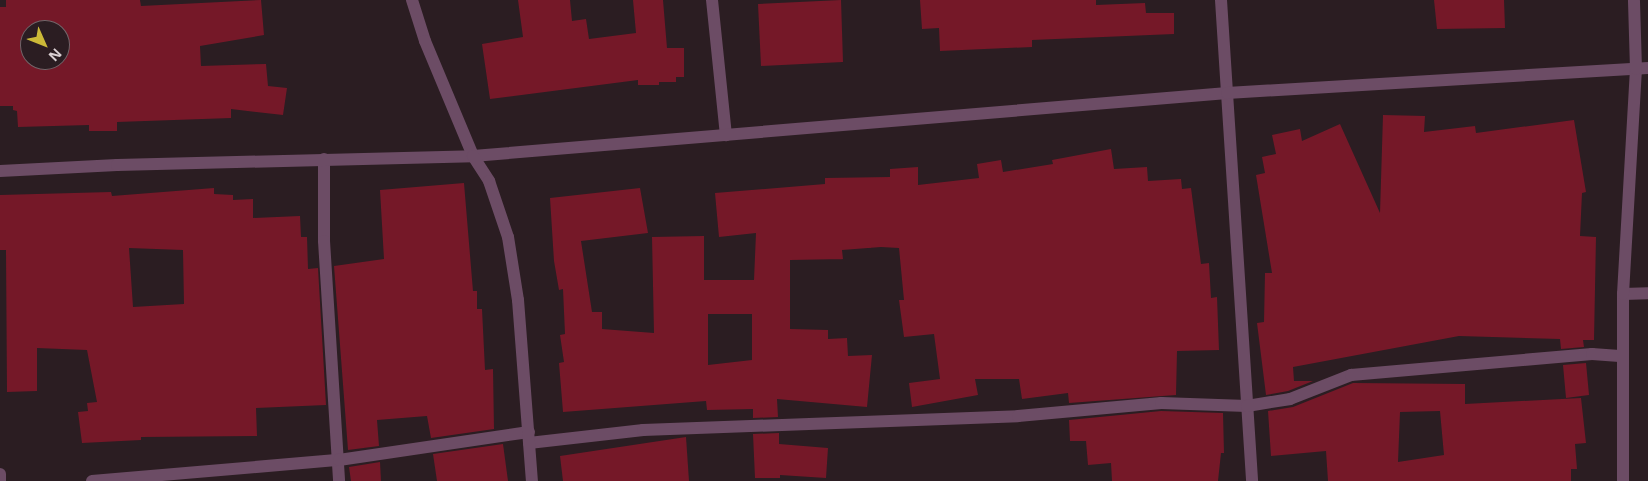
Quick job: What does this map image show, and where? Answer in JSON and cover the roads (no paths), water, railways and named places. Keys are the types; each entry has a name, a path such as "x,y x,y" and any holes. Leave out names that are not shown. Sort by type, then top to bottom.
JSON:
{"street":[{"path":"412,0 425,41 473,156 490,180 508,237 518,300 532,481"},
{"path":"712,0 726,135"},
{"path":"1221,0 1252,481"},
{"path":"1623,481 1623,294 1642,68 1634,0"},
{"path":"0,171 324,159 473,156 1227,93 1642,68"},
{"path":"324,159 324,241 340,481"},
{"path":"1623,294 1648,293"},
{"path":"92,481 339,460 529,437 643,430 1018,416 1161,403 1247,406 1290,399 1351,375 1592,354 1623,356"},
{"path":"0,474 0,481"}]}
